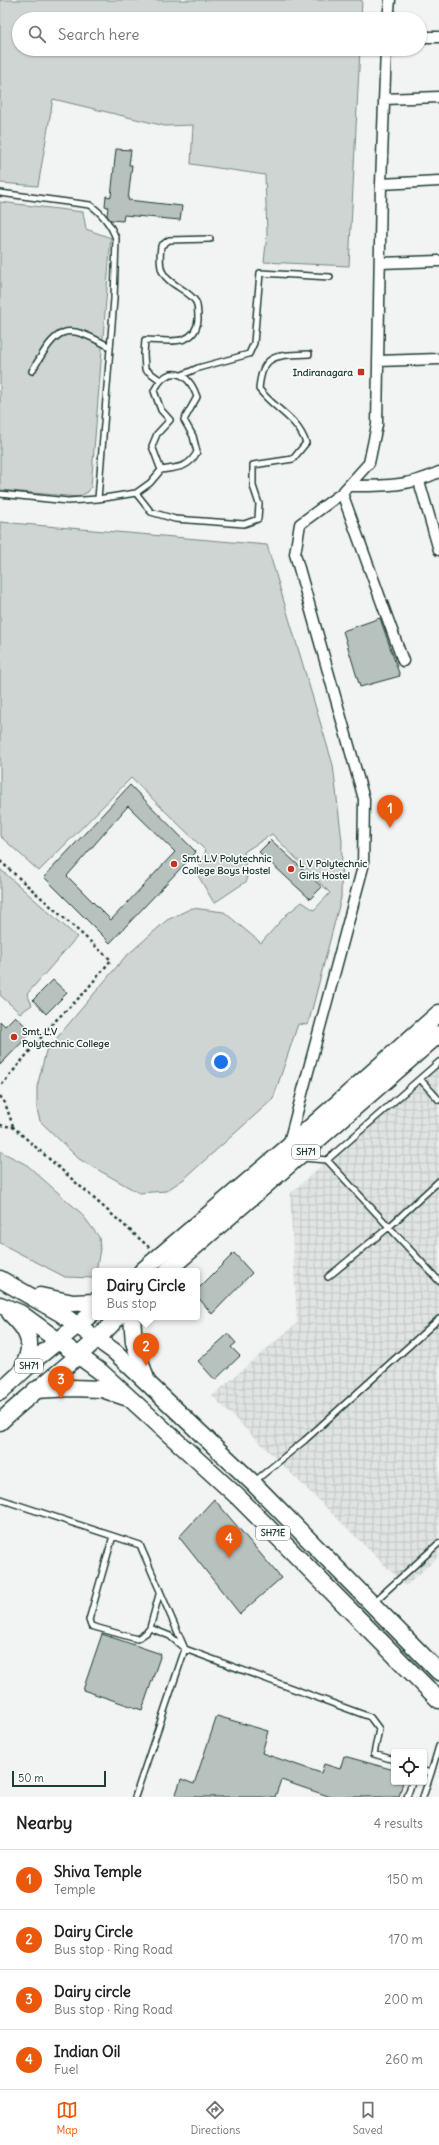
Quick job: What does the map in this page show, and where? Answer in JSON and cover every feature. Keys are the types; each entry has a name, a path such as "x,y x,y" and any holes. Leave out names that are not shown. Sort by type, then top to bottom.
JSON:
{"main road":[{"name":"SH71","path":"169,1268 293,1153 439,1013"},
{"name":"SH71","path":"146,1268 293,1153 439,1034"},
{"path":"0,1279 78,1325"},
{"path":"20,1290 73,1304 92,1302"},
{"path":"3,1306 20,1313 54,1337"},
{"path":"3,1306 23,1326 28,1339 29,1355 18,1377"},
{"name":"SH71","path":"0,1392 18,1377 54,1337 78,1325 92,1314"},
{"name":"SH71","path":"0,1422 35,1390 99,1339 115,1320"},
{"path":"132,1320 134,1342 147,1383"},
{"name":"SH71E","path":"78,1325 116,1352 253,1484 439,1672"},
{"name":"SH71E","path":"54,1337 101,1372 239,1498 439,1700"},
{"path":"35,1390 102,1389 130,1398"}],"street":[{"path":"389,12 390,0"},
{"path":"427,37 439,37"},
{"path":"293,1153 363,867 364,798 295,554 300,524 346,490 369,463 377,425 381,184 386,56"},
{"path":"384,99 439,97"},
{"path":"381,184 439,180"},
{"path":"380,263 439,261"},
{"path":"378,362 439,359"},
{"path":"346,490 419,481 439,472"},
{"path":"419,481 439,550"},
{"path":"346,490 403,661"}],"lane":[{"path":"0,192 90,205 97,210 114,232 116,239 110,347 98,499"},
{"path":"160,380 145,369 145,340 174,341 188,339 197,330 198,318 196,302 184,290 169,281 162,270 161,246 169,240 210,239"},
{"path":"160,470 152,446 157,434 170,420 161,410 156,401 154,391 160,380 169,374 182,375 198,368 249,354 254,343 260,273 330,277"},
{"path":"32,371 50,342 55,337 66,332 75,331 87,334 110,347"},
{"path":"136,493 151,512 175,519 244,524 258,519 259,504 253,486 254,465 293,459 306,443 301,430 290,417 268,400 259,390 263,366 270,360 283,355 309,354"},
{"path":"0,494 68,501 98,499 136,493 150,483 160,470 181,467 191,462 197,452 193,436 184,420 197,397 192,383 182,375"},
{"path":"327,1160 439,1062"},
{"path":"420,1079 439,1100"},
{"path":"293,1153 327,1160 439,1281"},
{"path":"328,1277 389,1227 439,1181"},
{"path":"253,1484 305,1440 439,1319"},
{"path":"0,1499 140,1545 185,1649 134,1797"},
{"path":"113,1536 89,1620 91,1626 137,1640 150,1628 160,1591"},
{"path":"371,1604 439,1543"},
{"path":"150,1628 170,1636 185,1649 370,1717 379,1729 374,1754 391,1759"},
{"path":"423,1797 439,1746"},
{"path":"427,1771 431,1773"},
{"path":"407,1797 411,1785"}],"path":[{"path":"0,861 111,960 83,994 53,1024 0,1087"},
{"path":"0,1096 5,1103 13,1127 160,1256"},
{"path":"0,1125 13,1127"}],"shaded area":[{"path":"0,0 362,0 361,12 12,12 12,56 360,56 349,266 264,262 267,234 265,175 191,164 193,125 165,126 53,99 38,186 0,183"},
{"path":"0,202 83,212 86,229 111,238 91,487 88,492 78,497 0,490"},
{"path":"0,522 267,545 333,765 342,841 341,898 308,1025 298,1024 273,1099 184,1179 166,1191 139,1193 79,1159 40,1121 37,1109 37,1087 46,1051 124,958 167,920 192,908 224,912 261,943 287,914 302,902 314,910 330,893 272,834 244,852 247,881 214,903 196,872 206,851 131,778 39,871 0,836"},
{"path":"0,869 77,937 27,994 32,1005 20,1013 0,995"},
{"path":"439,1059 439,1556 406,1586 212,1396 297,1323 290,1194"},
{"path":"0,1151 27,1165 81,1213 99,1237 100,1249 97,1268 92,1268 92,1278 65,1277 0,1243"}],"building":[{"path":"116,149 131,150 129,165 132,165 128,200 182,206 180,220 124,215 123,221 111,220 107,216 108,207 105,206 106,196 111,197"},
{"path":"380,618 400,676 360,687 343,631"},
{"name":"Smt. L.V Polytechnic College Boys Hostel","path":"130,785 196,852 110,943 44,877","holes":["128,806 175,852 111,920 67,876"]},
{"name":"L V Polytechnic Girls Hostel","path":"271,840 322,887 310,899 259,852"},
{"path":"53,980 67,993 46,1014 33,1000"},
{"name":"Smt. L.V Polytechnic College","path":"15,1016 32,1032 0,1065 0,1021 5,1026"},
{"path":"234,1253 252,1273 212,1314 200,1300 200,1287"},
{"path":"228,1334 236,1343 231,1347 240,1356 215,1380 198,1361"},
{"path":"214,1499 281,1578 240,1614 179,1537"},
{"path":"102,1634 161,1654 142,1710 83,1690"},
{"path":"217,1716 268,1731 262,1753 321,1773 324,1764 340,1769 344,1756 391,1769 391,1785 402,1785 399,1797 331,1797 281,1780 275,1797 175,1797 181,1779 194,1784"}],"place":[{"name":"Indiranagara","path":"361,372"},
{"name":"Shiva Temple","path":"390,828"},
{"name":"Smt. L.V Polytechnic College Boys Hostel","path":"174,864"},
{"name":"L V Polytechnic Girls Hostel","path":"291,869"},
{"name":"Smt. L.V Polytechnic College","path":"14,1037"},
{"name":"Dairy Circle","path":"146,1366"},
{"name":"Dairy circle","path":"61,1399"},
{"name":"Indian Oil","path":"229,1558"}]}
